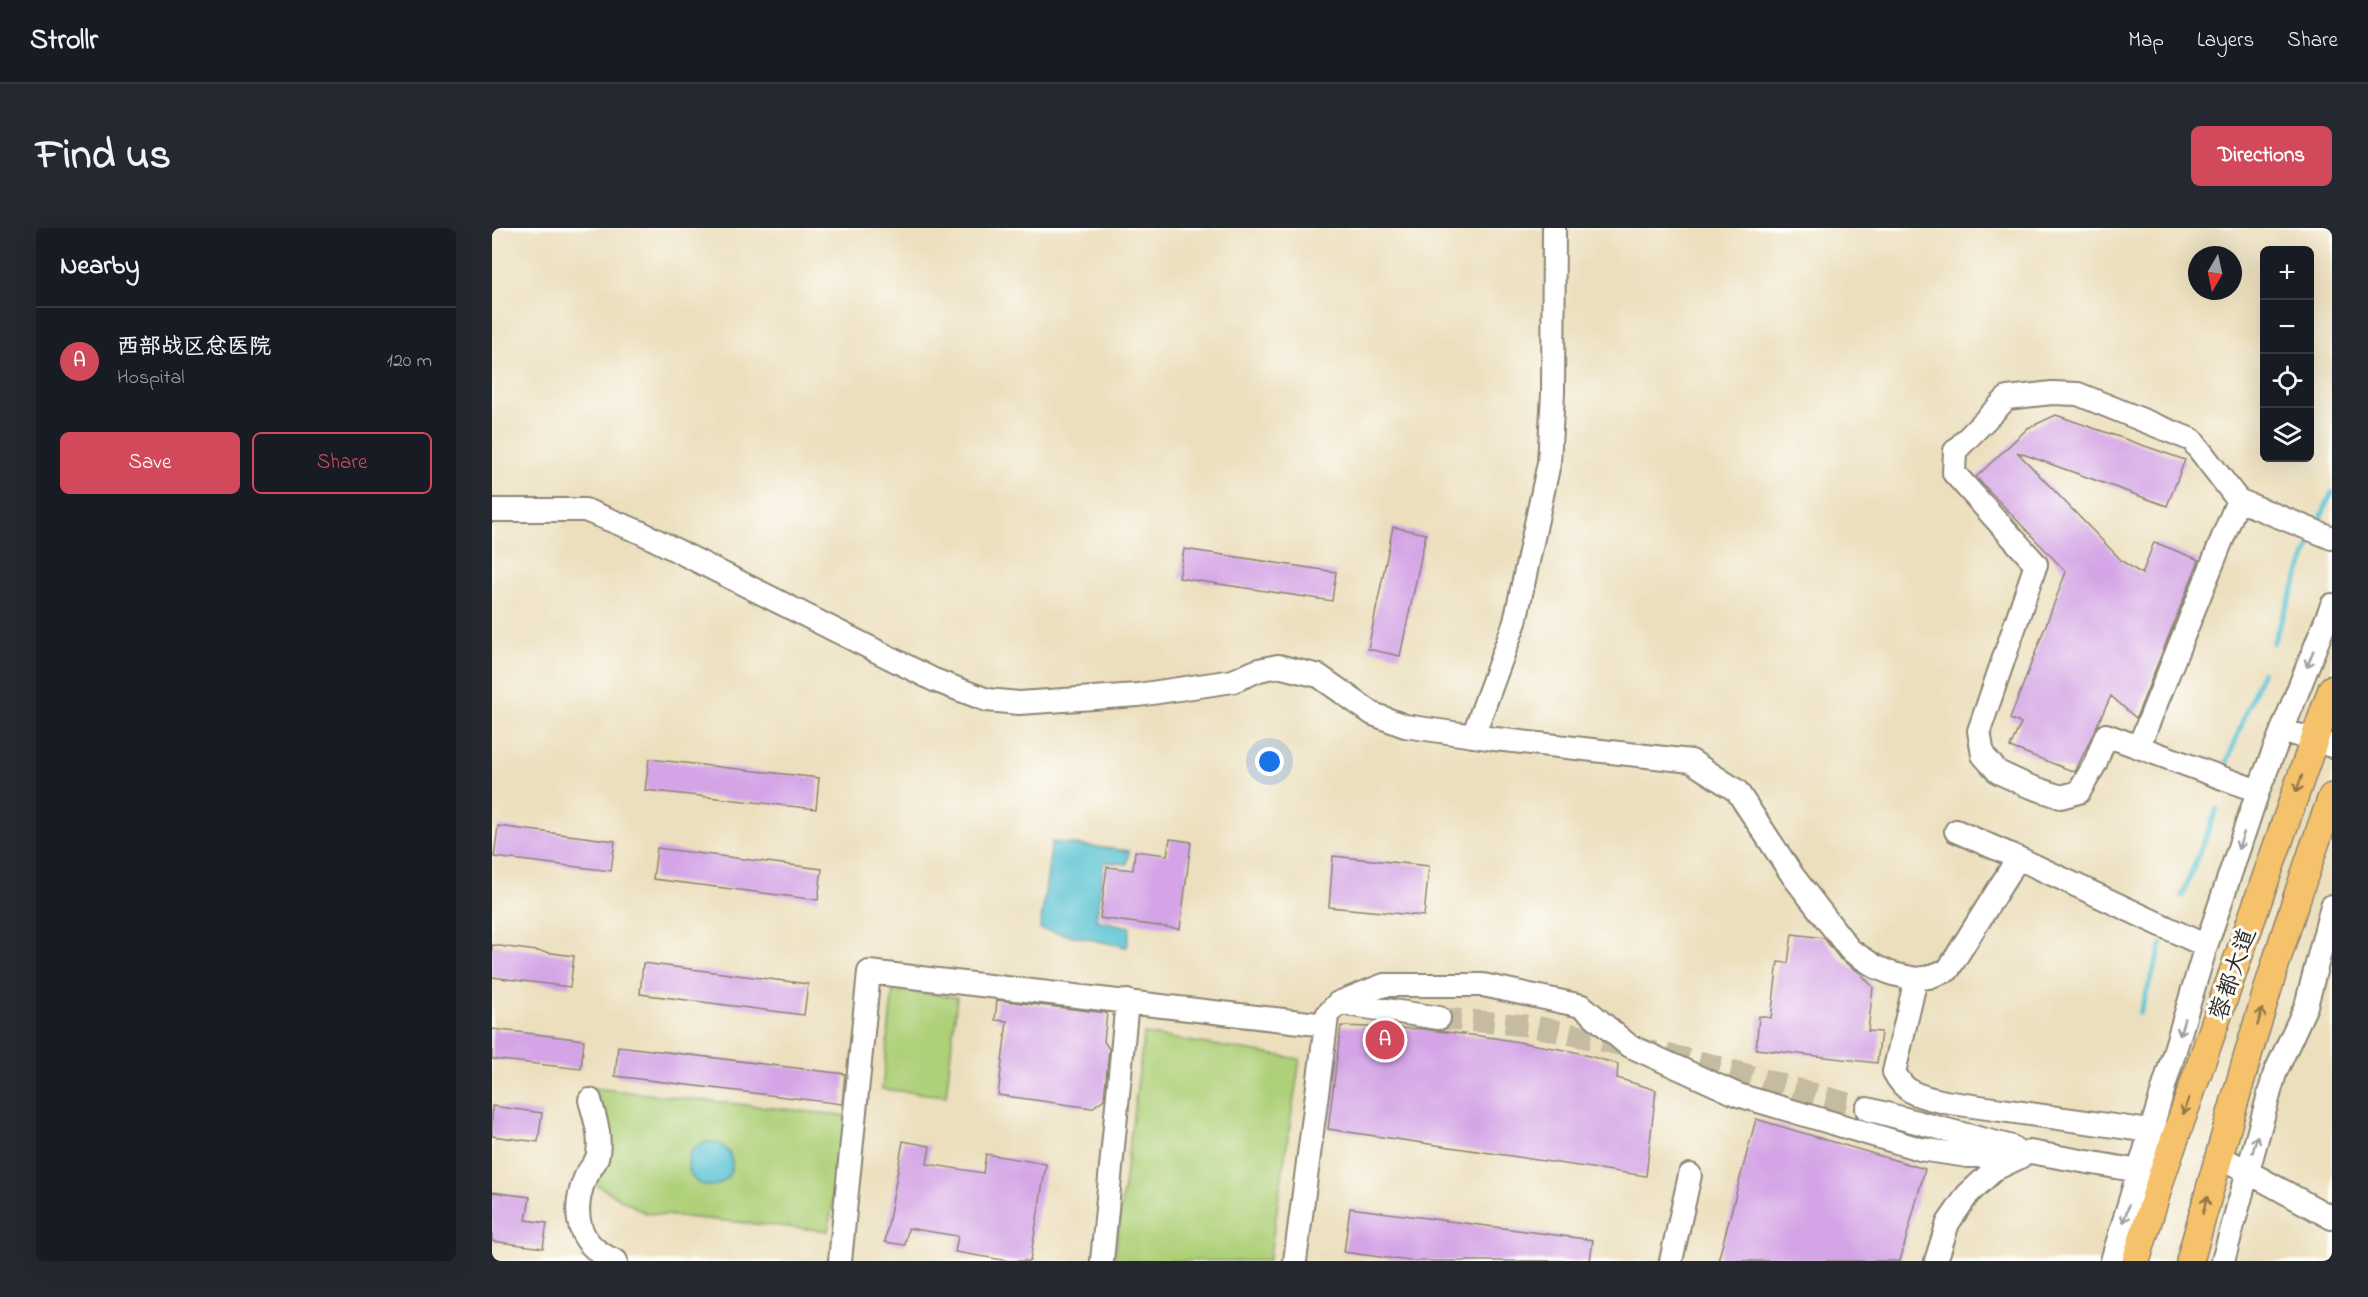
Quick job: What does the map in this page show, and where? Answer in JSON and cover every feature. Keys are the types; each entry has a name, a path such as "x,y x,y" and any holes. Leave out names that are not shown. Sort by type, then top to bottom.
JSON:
{"main road":[{"name":"蓉都大道","path":"2136,1261 2150,1173 2164,1133 2323,743 2332,689"},
{"name":"蓉都大道","path":"2190,1261 2218,1156 2302,879 2332,797"}],"street":[{"path":"1473,736 1515,622 1549,463 1553,393 1554,228"},
{"path":"2258,791 2106,735 2095,764 2079,792 2061,797 1998,772 1983,755 1979,731 2036,564 1954,473 1955,451 2007,398 2052,393 2078,394 2192,440 2238,500 2332,538"},
{"path":"2139,746 2238,500"},
{"path":"492,510 585,510 640,532 934,680 987,700 1019,703 1138,695 1233,681 1258,670 1278,666 1319,676 1372,714 1405,726 1691,761 1737,791 1793,876 1850,950 1876,967 1893,974 1916,979 1929,977 1948,969 2018,858"},
{"path":"1916,979 1894,1071 1900,1083 1915,1095 1945,1102 2164,1133 2206,946 2258,791 2332,605"},
{"path":"2282,730 2323,743"},
{"path":"1956,831 2206,946"},
{"path":"2223,1261 2275,1073 2306,1006 2332,906"},
{"path":"840,1261 869,972 1326,1025"},
{"path":"1295,1261 1327,1015 1338,1003 1384,985 1483,985 1582,1006 1628,1045 1738,1095 1920,1149 1968,1156 2030,1152"},
{"path":"1102,1261 1127,1001"},
{"path":"1338,1003 1439,1018"},
{"path":"590,1100 600,1133 598,1157 585,1176 576,1207 579,1227 593,1247 616,1261"},
{"path":"1867,1109 2030,1152 2150,1173 2112,1261"},
{"path":"1936,1261 1948,1223 1968,1194 1995,1169 2030,1152"},
{"path":"2218,1156 2332,1218"},
{"path":"1671,1261 1690,1174"}],"green space":[{"path":"893,990 957,997 946,1096 882,1089"},
{"path":"1144,1034 1300,1059 1269,1261 1114,1261"},
{"path":"593,1088 848,1116 828,1231 645,1213 595,1184 607,1161 611,1128"}],"water":[{"path":"1052,842 1129,851 1127,864 1104,862 1096,920 1130,927 1127,947 1040,929"},
{"path":"710,1142 726,1148 732,1164 726,1180 710,1186 694,1180 688,1164 694,1148"}],"building":[{"path":"2056,415 2185,460 2167,506 2017,452 2122,561 2142,574 2154,542 2199,560 2136,718 2111,696 2075,772 2010,747 2021,723 2010,719 2066,572 1976,477 2028,428"},
{"path":"1393,527 1426,534 1400,656 1368,649"},
{"path":"1184,549 1336,572 1332,601 1179,578"},
{"path":"649,759 819,778 816,809 645,790"},
{"path":"498,826 615,841 611,871 494,857"},
{"path":"1170,839 1191,842 1180,929 1100,918 1107,867 1133,870 1135,851 1167,855"},
{"path":"657,848 822,869 818,900 653,879"},
{"path":"1333,856 1429,866 1424,916 1329,907"},
{"path":"1792,934 1824,938 1840,959 1860,973 1873,987 1868,1031 1881,1032 1877,1063 1756,1049 1759,1016 1771,1018 1778,962 1788,963"},
{"path":"492,945 574,956 570,987 492,977"},
{"path":"643,963 808,984 804,1015 640,994"},
{"path":"997,1000 1107,1013 1104,1041 1109,1049 1104,1099 1092,1108 998,1095 1007,1021 995,1020"},
{"path":"1341,1026 1422,1029 1495,1038 1571,1051 1618,1064 1617,1078 1656,1090 1646,1176 1328,1129"},
{"path":"492,1029 584,1040 581,1069 492,1059"},
{"path":"618,1046 845,1074 842,1104 615,1076"},
{"path":"492,1106 542,1113 538,1142 492,1136"},
{"path":"1756,1119 1925,1169 1900,1261 1718,1261"},
{"path":"903,1141 930,1146 927,1164 983,1173 986,1154 1046,1164 1030,1261 1009,1261 955,1252 958,1236 908,1228 905,1245 885,1242"},
{"path":"492,1192 530,1197 526,1220 547,1223 543,1248 492,1241"},
{"path":"1350,1208 1593,1240 1590,1261 1409,1261 1344,1252"}],"waterway":[{"path":"2321,517 2332,492"},
{"path":"2273,643 2310,545"},
{"path":"2227,762 2262,672"},
{"path":"2182,896 2217,809"},
{"path":"2140,1013 2162,944"}],"tunnel":[{"path":"1439,1018 1533,1026 1705,1063 1867,1109"}],"place":[{"name":"西部战区总医院","path":"1385,1040"}]}
